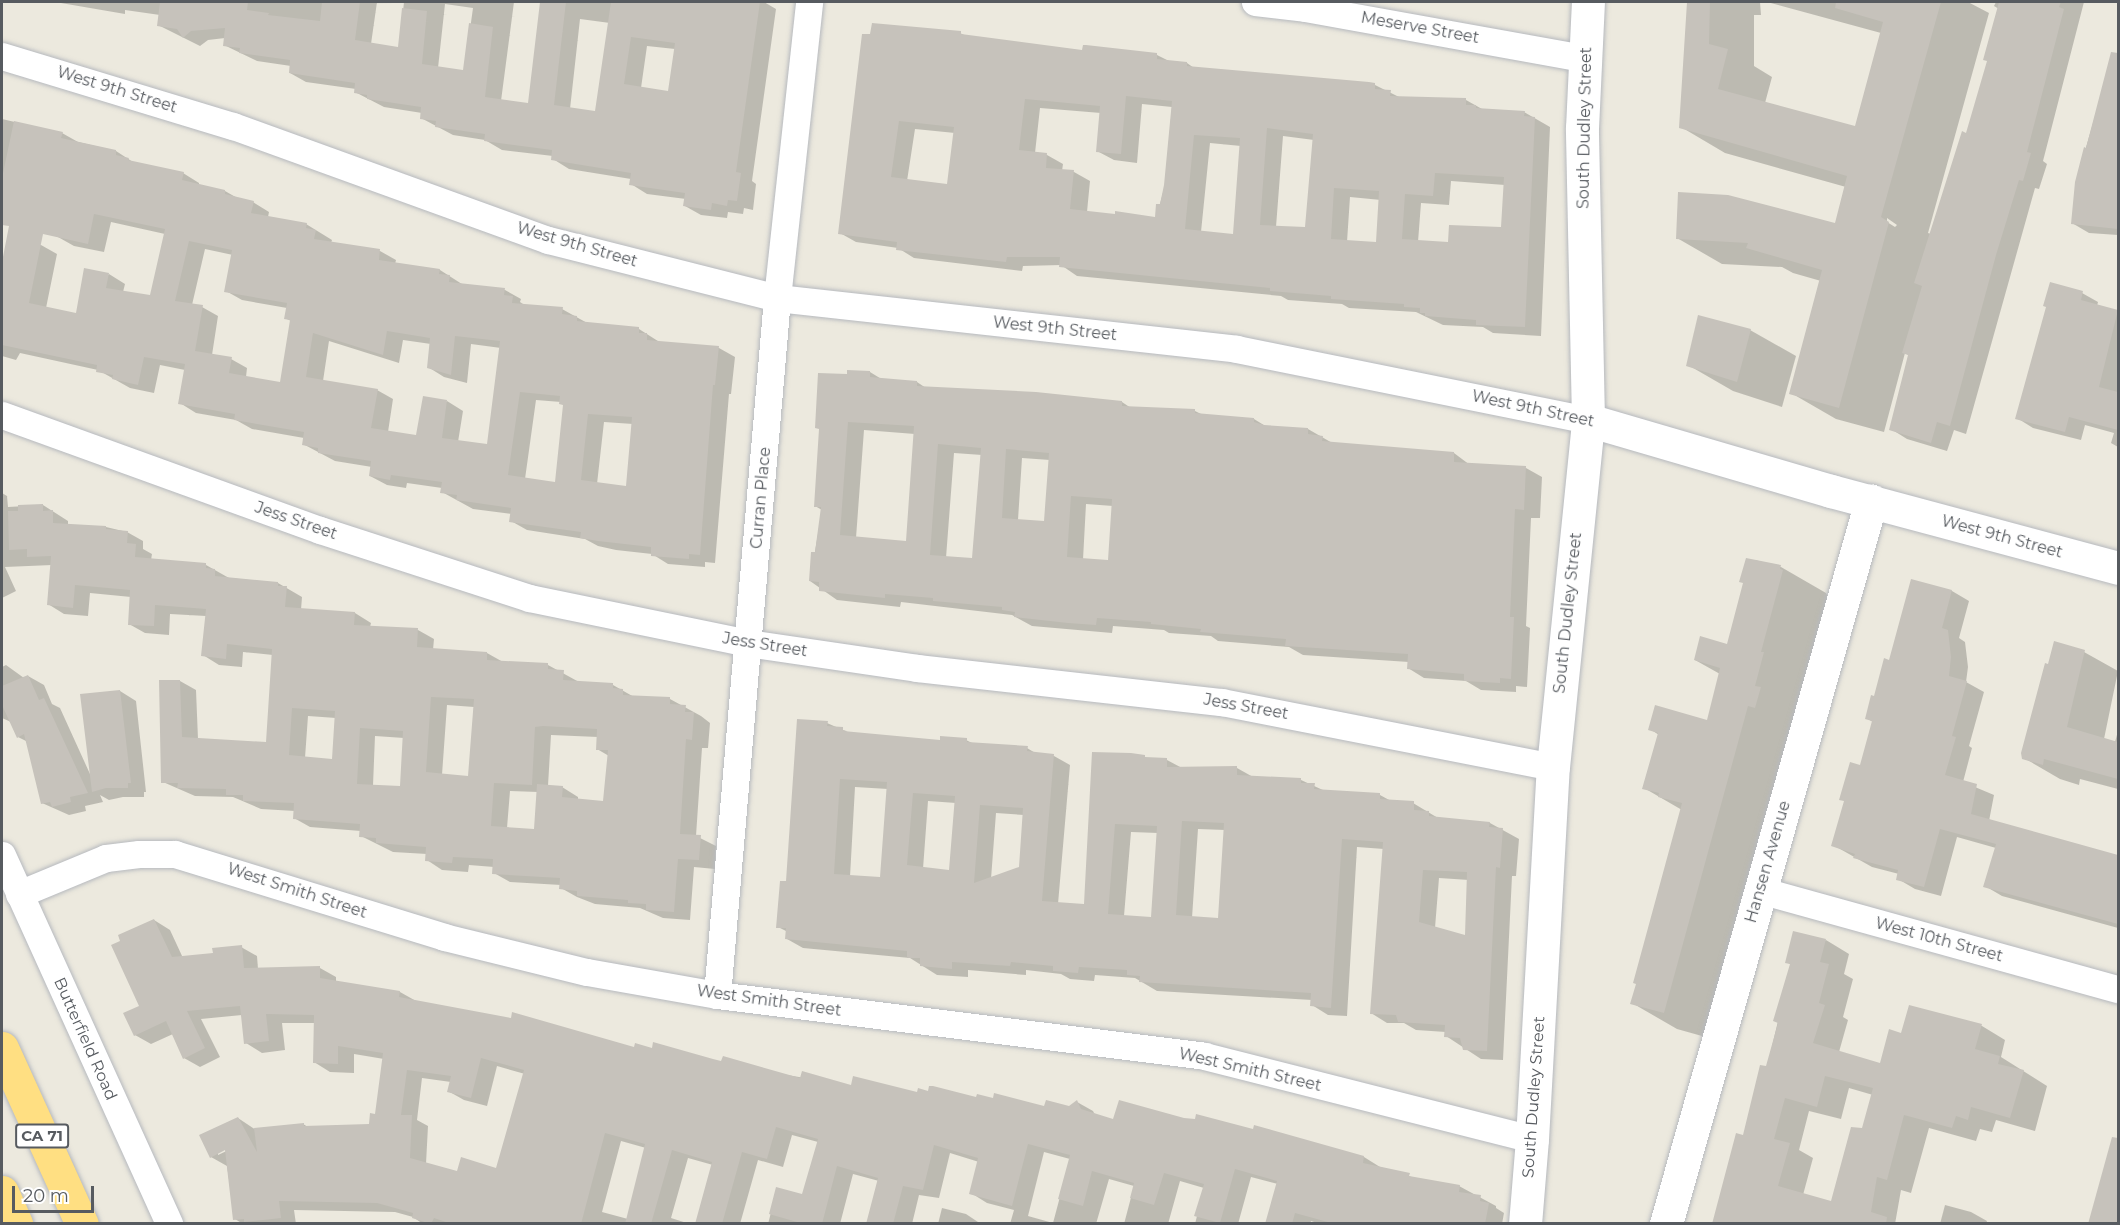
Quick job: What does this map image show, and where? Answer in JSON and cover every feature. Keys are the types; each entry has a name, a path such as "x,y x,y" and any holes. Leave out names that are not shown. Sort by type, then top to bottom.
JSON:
{"highway":[{"name":"CA 71","path":"2,1048 82,1224"},
{"path":"2,1192 16,1224"}],"street":[{"name":"Curran Place","path":"717,995 777,298 809,2"},
{"name":"Meserve Street","path":"1255,2 1305,8 1584,58"},
{"name":"South Dudley Street","path":"1525,1224 1553,767 1588,420 1582,128 1588,2"},
{"name":"West 9th Street","path":"2,56 233,126 548,240 777,298 1236,349 1588,420 1871,501 2118,568"},
{"name":"Jess Street","path":"2,415 320,530 528,597 748,643 917,668 1222,702 1553,767"},
{"name":"Hansen Avenue","path":"1666,1224 1871,501"},
{"name":"West Smith Street","path":"19,894 106,858 139,854 175,854 444,938 587,972 717,995 1204,1056 1532,1139"},
{"name":"Butterfield Road","path":"2,855 169,1224"},
{"name":"West 10th Street","path":"1760,890 2118,989"}],"building":[{"path":"160,2 248,2 247,10 269,13 268,15 320,21 322,2 360,2 355,40 398,47 402,8 427,11 422,64 463,70 469,23 493,27 485,97 528,103 540,2 566,2 554,105 595,111 611,2 760,2 736,172 741,173 737,201 728,200 727,206 712,203 711,210 683,206 685,193 629,185 631,173 551,160 552,150 484,141 485,134 435,127 436,121 420,119 421,107 367,99 367,95 354,93 355,83 289,73 290,60 239,53 240,48 223,46 225,28 191,31 183,38 177,29 157,26","holes":["631,37 675,43 668,91 624,84"]},
{"path":"1687,2 1710,2 1709,44 1728,49 1718,89 1855,126 1883,22 1835,8 1836,2 1941,2 1881,217 1889,222 1839,408 1789,394 1822,270 1746,248 1748,243 1676,239 1678,192 1728,195 1835,223 1847,176 1679,128"},
{"path":"1999,2 2061,2 2059,7 2064,9 2027,152 2031,153 2023,181 2019,180 1996,255 1950,426 1937,422 1931,443 1889,430 1908,355 1902,353 1922,286 1914,283 1962,131 1966,133 1987,61 1983,60"},
{"path":"872,23 961,31 961,34 1082,50 1083,45 1086,45 1157,53 1157,59 1187,62 1187,66 1369,82 1375,83 1375,89 1391,90 1390,96 1466,98 1466,105 1476,105 1476,108 1525,111 1524,116 1535,117 1525,327 1476,325 1476,320 1425,316 1425,313 1420,313 1420,308 1404,307 1404,304 1331,299 1331,296 1270,291 1270,288 1059,267 1060,257 1007,257 1006,262 896,250 897,242 838,234 862,34 870,34","holes":["1126,96 1172,101 1164,185 1160,204 1156,204 1155,217 1115,211 1115,214 1070,209 1074,170 1046,168 1047,153 1019,150 1025,99 1100,106 1096,152 1121,154","899,121 954,127 947,184 891,177","1267,128 1313,134 1305,227 1260,225","1194,135 1240,138 1233,234 1185,229","1435,173 1504,177 1501,227 1449,225 1448,242 1402,239 1405,194 1433,196","1334,188 1379,191 1376,242 1331,239"]},
{"path":"2111,52 2118,53 2118,229 2071,224 2075,182"},
{"path":"14,121 63,132 61,138 116,150 116,155 129,158 128,160 184,172 182,180 225,190 225,194 254,201 251,213 307,223 306,228 316,230 314,239 380,249 379,260 440,269 439,274 450,275 449,282 505,288 504,295 513,296 512,303 563,307 562,314 577,316 577,321 639,327 639,333 647,333 647,340 719,346 715,385 713,385 700,555 689,554 689,559 651,556 651,547 580,538 581,532 509,522 511,508 456,500 457,495 440,493 442,482 391,475 390,480 369,476 371,461 318,453 318,448 302,445 304,432 234,420 235,414 178,404 185,364 144,357 138,385 112,379 113,375 96,372 97,365 2,345 2,262 9,226 2,225 2,178","holes":["94,214 165,229 150,295 106,288 109,273 84,268 76,313 29,303 43,234 88,244","189,241 232,250 224,292 287,303 284,319 290,320 280,382 229,373 232,357 195,351 203,305 175,301","387,331 430,338 427,368 451,375 455,336 500,341 487,444 442,438 447,400 423,396 416,435 371,428 378,389 306,377 313,333 383,355","520,392 560,396 559,404 563,405 555,482 508,475","588,414 632,417 626,486 581,480"]},
{"path":"2050,282 2083,291 2081,300 2118,310 2099,387 2118,392 2118,430 2069,417 2065,432 2015,419 2046,307 2043,306"},
{"path":"1698,315 1751,329 1737,382 1686,366"},
{"path":"847,370 870,371 870,377 917,381 917,386 1036,392 1122,401 1122,406 1195,409 1195,413 1254,418 1254,422 1264,425 1308,428 1308,434 1323,436 1322,441 1454,452 1454,462 1526,466 1524,510 1515,509 1510,617 1514,617 1511,679 1500,678 1500,683 1464,681 1464,674 1407,669 1408,654 1285,646 1286,639 1200,632 1201,629 1151,624 1151,622 1097,618 1096,625 1068,623 1014,617 1015,612 1002,610 1002,607 933,601 933,598 885,594 885,598 819,591 819,582 809,581 811,552 815,552 821,507 814,507 819,429 815,428 818,373 847,374","holes":["848,422 914,426 906,541 840,535","938,444 981,448 972,558 930,555","1006,449 1049,453 1044,521 1002,518","1071,496 1112,499 1108,560 1067,557"]},
{"path":"43,504 43,511 53,510 53,523 106,526 106,529 128,531 127,543 136,544 135,557 206,563 206,568 215,569 215,576 278,582 278,586 287,586 285,607 355,612 354,625 418,628 417,647 487,652 487,660 548,663 548,669 564,670 563,680 613,683 613,688 623,689 623,695 670,697 670,704 686,705 685,712 694,712 692,740 686,739 680,834 701,835 699,860 678,859 674,912 646,910 646,904 628,903 628,900 577,896 577,891 559,889 560,878 492,874 493,859 453,857 452,863 425,861 426,847 376,843 376,838 359,837 360,824 293,819 294,803 243,801 243,795 226,795 226,789 177,788 178,783 161,783 159,680 180,680 182,737 266,742 272,649 227,644 226,659 201,656 206,609 155,605 154,626 128,625 130,590 75,585 73,608 47,605 51,556 27,557 27,549 9,550 8,511 18,511 18,505","holes":["431,697 474,699 468,776 426,772","292,708 335,711 332,759 289,755","535,727 597,729 596,750 608,750 603,801 562,797 563,786 537,784 534,829 491,826 494,783 532,785","360,728 403,731 400,786 357,784"]},
{"path":"1746,558 1781,565 1780,569 1783,570 1761,652 1764,652 1755,686 1761,687 1755,708 1748,706 1664,1013 1630,1004 1636,984 1633,983 1682,803 1658,797 1659,793 1642,789 1658,733 1648,730 1655,705 1707,720 1720,668 1694,660 1700,636 1727,644 1743,583 1739,582"},
{"path":"1911,579 1952,590 1942,628 1948,630 1951,657 1949,676 1967,681 1952,736 1956,737 1945,775 1977,784 1971,814 2118,855 2118,924 1983,887 1996,844 1940,829 1924,887 1896,880 1898,870 1853,858 1855,854 1831,846 1844,801 1839,800 1850,762 1860,765 1872,721 1865,719 1871,695 1874,696 1884,658 1889,660"},
{"path":"2054,641 2085,650 2067,727 2118,742 2118,779 2044,759 2043,765 2022,759 2021,753 2045,663 2048,664"},
{"path":"28,675 39,700 44,698 88,793 70,797 71,802 52,807 50,802 41,804 24,734 17,738 2,705 2,686"},
{"path":"120,690 131,783 128,783 128,788 106,788 92,792 80,694"},
{"path":"797,719 828,721 827,726 843,727 843,731 940,740 940,736 967,738 967,742 1028,746 1027,751 1054,754 1042,901 1084,904 1092,752 1131,753 1145,755 1145,757 1167,758 1167,767 1237,766 1237,775 1301,778 1301,783 1315,783 1314,789 1380,793 1380,799 1414,801 1414,810 1429,811 1429,816 1490,822 1489,827 1503,828 1500,868 1496,867 1487,1051 1463,1050 1460,1038 1444,1037 1445,1025 1398,1022 1396,1015 1370,1014 1383,842 1342,839 1331,1008 1310,1006 1311,993 1139,982 1140,976 1127,975 1127,970 1079,967 1078,973 1053,971 1053,966 1011,962 1010,966 952,962 952,969 920,966 920,958 907,958 907,951 785,939 786,928 776,928 780,881 786,881","holes":["840,779 887,782 880,877 834,874","913,793 955,796 949,870 907,865","980,805 1023,808 1019,867 974,883","1182,821 1224,823 1218,918 1176,915","1115,824 1157,826 1151,917 1108,914","1423,870 1467,872 1465,935 1419,922"]},
{"path":"154,919 172,957 213,953 212,948 242,945 244,968 320,966 320,978 400,991 399,997 511,1018 512,1012 634,1047 635,1043 652,1048 653,1042 721,1061 723,1056 800,1078 802,1071 851,1085 853,1076 917,1092 918,1088 928,1091 929,1086 933,1086 976,1097 977,1094 993,1098 994,1093 1044,1106 1046,1100 1069,1106 1077,1100 1081,1109 1113,1119 1119,1100 1184,1118 1195,1119 1196,1114 1253,1129 1254,1125 1364,1156 1363,1163 1410,1173 1409,1176 1460,1185 1459,1192 1481,1195 1480,1201 1489,1203 1485,1224 1335,1224 1295,1213 1292,1224 1265,1224 1277,1181 1235,1169 1220,1223 1194,1216 1204,1184 1164,1173 1154,1205 1130,1198 1134,1183 1092,1171 1083,1206 1058,1199 1070,1155 1028,1144 1012,1206 969,1194 978,1158 934,1145 923,1190 903,1186 893,1224 866,1224 878,1178 837,1166 822,1224 804,1224 769,1214 776,1187 802,1194 818,1139 776,1127 767,1159 742,1152 722,1224 695,1224 712,1162 672,1150 651,1224 625,1224 645,1144 605,1133 581,1224 452,1224 434,1218 431,1224 412,1218 413,1213 377,1203 279,1201 281,1218 244,1222 244,1219 233,1220 225,1150 210,1158 199,1135 238,1117 257,1152 254,1128 304,1123 304,1126 369,1124 370,1113 375,1114 383,1053 338,1046 338,1064 313,1063 314,1015 266,1014 269,1041 244,1044 240,1006 187,1011 205,1048 183,1059 166,1021 134,1036 123,1013 139,1006 111,945 120,941 118,935","holes":["481,1058 524,1070 496,1168 461,1157 457,1171 410,1158 412,1115 401,1115 407,1070 451,1076 447,1092 471,1098"]},
{"path":"1793,931 1826,939 1820,962 1829,964 1819,1003 1825,1005 1813,1043 1880,1063 1889,1029 1901,1033 1909,1005 1982,1024 1975,1049 2000,1056 1998,1064 2024,1070 2010,1118 1971,1107 1968,1120 1956,1116 1952,1128 1904,1115 1887,1180 1877,1177 1871,1212 1887,1217 1886,1224 1712,1224 1736,1133 1743,1135 1760,1065 1766,1066 1778,1023 1773,1021 1790,964 1785,963","holes":["1825,1076 1873,1088 1862,1128 1851,1127 1831,1201 1778,1186 1790,1143 1774,1139 1785,1098 1817,1107"]},
{"path":"2112,1137 2118,1138 2118,1224 2088,1224"}]}
